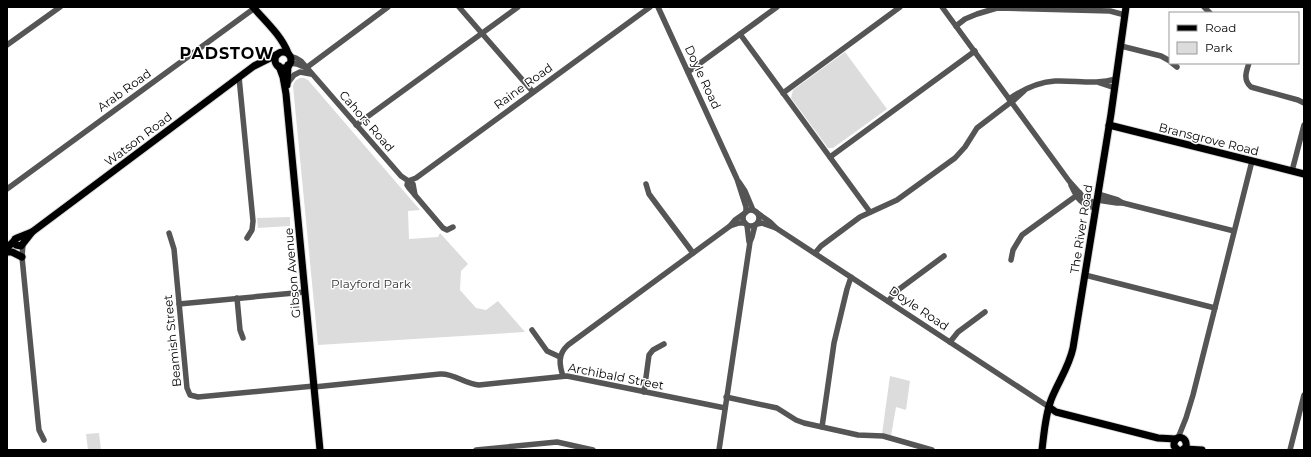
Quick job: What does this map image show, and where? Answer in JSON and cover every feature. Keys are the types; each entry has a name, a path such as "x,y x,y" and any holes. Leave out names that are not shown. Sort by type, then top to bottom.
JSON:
{"main road":[{"name":"Cahors Road","path":"256,7 284,44 289,59"},
{"name":"The River Road","path":"1042,450 1049,407 1071,358 1115,88 1126,10"},
{"path":"277,35 280,44 276,59 278,64"},
{"path":"258,64 270,62 283,67 289,59 282,52 278,54"},
{"name":"Watson Road","path":"7,250 239,77 258,64 278,54"},
{"name":"Gibson Avenue","path":"286,94 289,59"},
{"name":"Gibson Avenue","path":"278,64 283,77 286,94 320,450"},
{"name":"Bransgrove Road","path":"1109,125 1304,174"},
{"path":"7,250 22,257"},
{"path":"1049,407 1056,412 1158,438 1180,446 1200,449"}],"street":[{"path":"7,45 60,7"},
{"name":"Arab Road","path":"7,189 256,7"},
{"path":"306,68 388,7"},
{"path":"459,7 533,92"},
{"path":"356,125 518,7"},
{"name":"Raine Road","path":"408,181 414,180 650,7"},
{"name":"Doyle Road","path":"658,7 737,179 746,205 745,213"},
{"path":"688,72 777,7"},
{"path":"783,93 900,7"},
{"path":"942,7 1070,181 1084,205 1097,201 1117,204 1123,203 1234,231"},
{"path":"957,27 966,22 969,18 983,11 997,8 1110,11 1126,10"},
{"path":"740,34 870,212"},
{"path":"1121,46 1161,56 1169,61"},
{"path":"830,157 975,51"},
{"name":"Cahors Road","path":"289,59 299,60 312,74 401,176 408,181 407,185 443,228 448,230 453,227"},
{"path":"1249,64 1246,78 1251,87 1304,103"},
{"path":"287,84 294,75 300,72 312,74"},
{"path":"239,77 253,221 252,230 247,238"},
{"path":"814,253 821,246 854,222 870,212 897,200 955,158 965,147 977,128 1024,91 1048,82 1098,82 1116,79"},
{"path":"1098,82 1115,88"},
{"path":"1292,171 1304,125"},
{"path":"1180,446 1252,161"},
{"name":"Doyle Road","path":"737,179 755,211 776,228 1049,407"},
{"path":"646,184 649,194 693,253"},
{"path":"1011,260 1013,250 1022,235 1078,194"},
{"path":"563,376 560,367 560,357 563,350 570,343 730,226 735,220 745,213 755,211 759,218 750,242 718,450"},
{"path":"745,213 743,218 749,231 750,242"},
{"path":"730,226 739,223 751,226 756,224"},
{"name":"Doyle Road","path":"756,224 762,223 776,228"},
{"name":"Beamish Street","path":"169,233 174,249 187,388 190,395 198,397 314,386"},
{"path":"19,242 22,257 38,421 44,440"},
{"path":"888,301 898,290 944,256"},
{"path":"1084,275 1215,308"},
{"path":"822,427 834,343 851,277"},
{"path":"179,304 305,292"},
{"path":"237,298 240,330 243,338"},
{"path":"950,342 958,332 985,312"},
{"path":"532,330 547,351 560,357"},
{"path":"644,392 649,355 653,350 664,344"},
{"name":"Archibald Street","path":"314,386 440,374 448,374 471,384 479,385 563,376 725,408"},
{"path":"1290,450 1304,394"},
{"path":"726,397 776,408 800,422 858,435 886,437 932,450"},
{"path":"476,450 557,442 593,450"}],"green space":[{"path":"845,52 887,109 833,148 828,148 791,98 793,90"},
{"name":"Playford Park","path":"300,78 308,80 420,210 408,211 409,239 438,237 440,233 468,264 461,271 460,290 476,308 486,310 498,301 525,332 318,345 293,86 295,81"},
{"path":"290,217 290,226 258,228 257,218"},
{"path":"890,376 910,381 906,410 896,407 891,436 882,434"},
{"path":"99,433 101,450 88,450 86,434"}],"district":[{"name":"PADSTOW","path":"227,53"}]}
